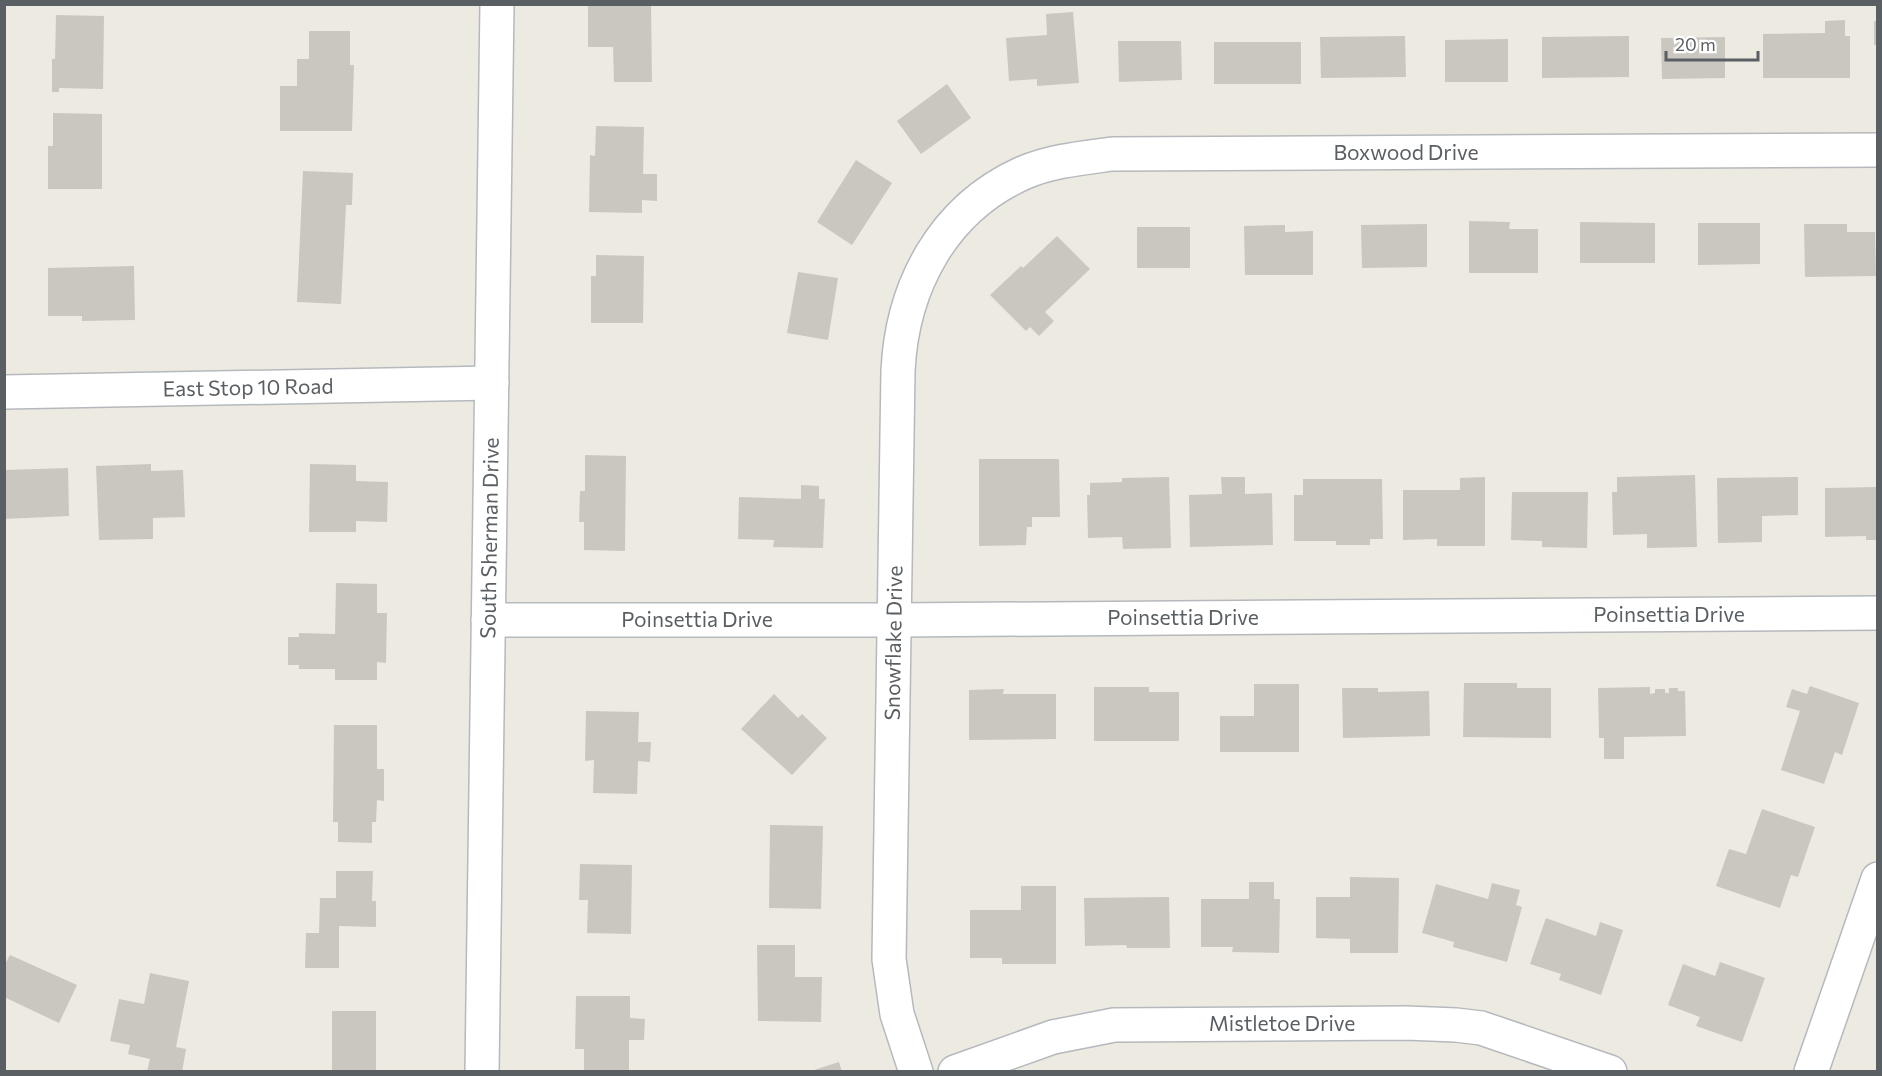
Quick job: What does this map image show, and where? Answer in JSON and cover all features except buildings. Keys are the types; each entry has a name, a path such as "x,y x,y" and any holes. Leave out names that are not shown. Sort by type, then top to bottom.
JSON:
{"street":[{"name":"South Sherman Drive","path":"483,1071 497,4"},
{"name":"Boxwood Drive","path":"953,223 987,194 1025,172 1068,160 1112,154 1878,150"},
{"name":"Snowflake Drive","path":"915,1071 897,1014 890,959 900,344 906,314 915,287 928,260 953,223"},
{"name":"East Stop 10 Road","path":"4,392 492,383"},
{"name":"Poinsettia Drive","path":"488,620 1878,614"},
{"path":"1811,1071 1878,879"},
{"name":"Mistletoe Drive","path":"955,1071 1053,1036 1114,1025 1406,1023 1481,1028 1610,1071"}]}
